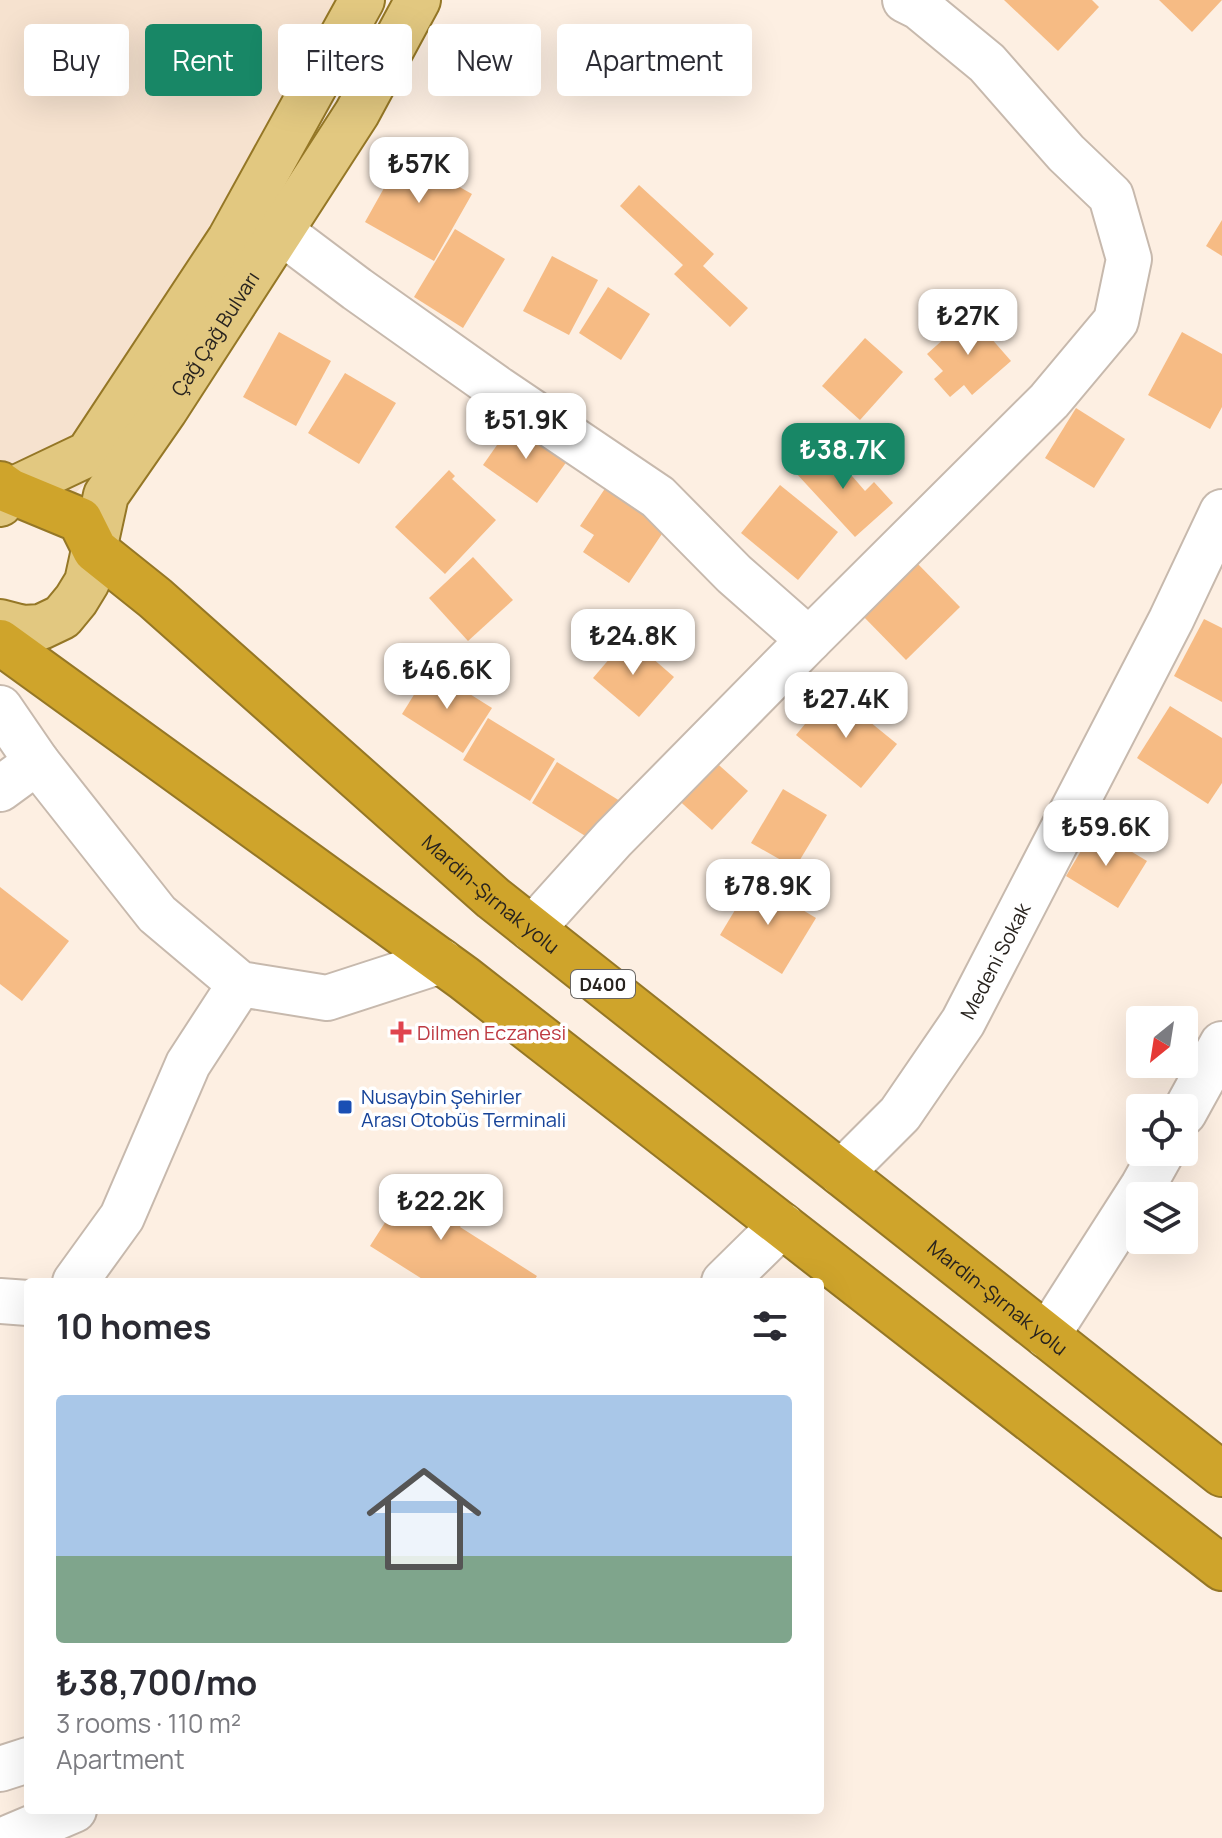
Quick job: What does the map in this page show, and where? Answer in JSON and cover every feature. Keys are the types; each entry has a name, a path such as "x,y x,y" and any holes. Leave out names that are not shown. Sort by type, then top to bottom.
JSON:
{"highway":[{"name":"Mardin-Şırnak yolu","path":"3,493 80,520 95,550 155,598 532,929 1222,1474"},
{"path":"0,642 441,961 1222,1568"}],"main road":[{"name":"Çağ Çağ Bulvarı","path":"3,493 88,454 230,239 362,0"},
{"name":"Çağ Çağ Bulvarı","path":"0,622 23,628 41,627 62,617 76,600 87,582 106,495 165,410 357,113 418,0"}],"street":[{"path":"532,929 613,839 1049,401 1116,321 1129,259 1111,196 1066,153 987,63 919,7 905,0"},
{"path":"280,231 485,380 658,497 734,574 809,640"},
{"name":"Medeni Sokak","path":"841,1173 900,1114 963,1022 1171,620 1208,579 1222,512"},
{"path":"0,708 37,762 157,914 240,984 327,998 441,961"},
{"path":"0,789 37,762"},
{"path":"78,1278 122,1217 188,1064 240,984"},
{"path":"1194,1094 1222,1044"},
{"path":"1047,1336 1154,1166"},
{"path":"728,1278 782,1225"},
{"path":"0,1301 24,1303"},
{"path":"0,1769 24,1761"},
{"path":"8,1838 65,1814"}],"shaded area":[{"path":"0,0 381,0 367,24 278,24 278,96 325,96 119,450 41,527 0,496"}],"building":[{"path":"1004,0 1092,0 1099,7 1058,51"},
{"path":"1159,0 1222,0 1192,32"},
{"path":"407,147 451,172 447,180 472,194 434,261 365,222"},
{"path":"639,185 714,254 703,266 748,308 730,327 674,274 683,265 620,206"},
{"path":"1222,220 1222,256 1206,246"},
{"path":"455,229 505,259 463,328 414,297"},
{"path":"552,256 598,280 569,335 523,311"},
{"path":"608,287 650,314 621,360 579,333"},
{"path":"975,311 994,333 990,337 1011,361 972,395 964,385 950,397 934,379 943,371 927,354"},
{"path":"279,332 331,361 296,426 243,397"},
{"path":"1182,332 1222,354 1222,407 1210,429 1148,395"},
{"path":"865,338 903,372 860,420 822,386"},
{"path":"345,373 396,403 359,464 308,433"},
{"path":"1076,408 1125,439 1094,488 1045,458"},
{"path":"516,418 570,457 537,503 483,465"},
{"path":"828,443 849,466 846,469 865,491 874,482 893,503 855,537 795,472"},
{"path":"449,470 455,476 452,479 496,520 445,574 395,527"},
{"path":"612,478 672,519 629,583 583,552 594,535 580,526"},
{"path":"780,485 838,532 798,580 741,533"},
{"path":"473,557 513,600 468,641 429,598"},
{"path":"915,561 960,607 906,660 861,614"},
{"path":"1204,619 1222,628 1222,702 1174,676"},
{"path":"628,637 674,677 639,717 593,678"},
{"path":"430,669 492,708 463,753 402,714"},
{"path":"832,691 897,744 861,788 796,735"},
{"path":"1170,706 1222,738 1222,783 1208,804 1137,758"},
{"path":"488,718 555,759 530,801 463,760"},
{"path":"711,758 748,791 712,830 675,797"},
{"path":"557,762 620,801 595,842 532,803"},
{"path":"783,789 827,815 795,868 751,843"},
{"path":"1094,829 1147,861 1118,908 1066,876"},
{"path":"753,880 816,918 782,974 720,935"},
{"path":"0,887 69,941 22,1001 0,984"},
{"path":"414,1177 469,1212 460,1227 537,1276 421,1278 370,1246"}],"place":[{"name":"Dilmen Eczanesi","path":"401,1032"},
{"name":"Nusaybin Şehirler Arası Otobüs Terminali","path":"345,1107"}]}
